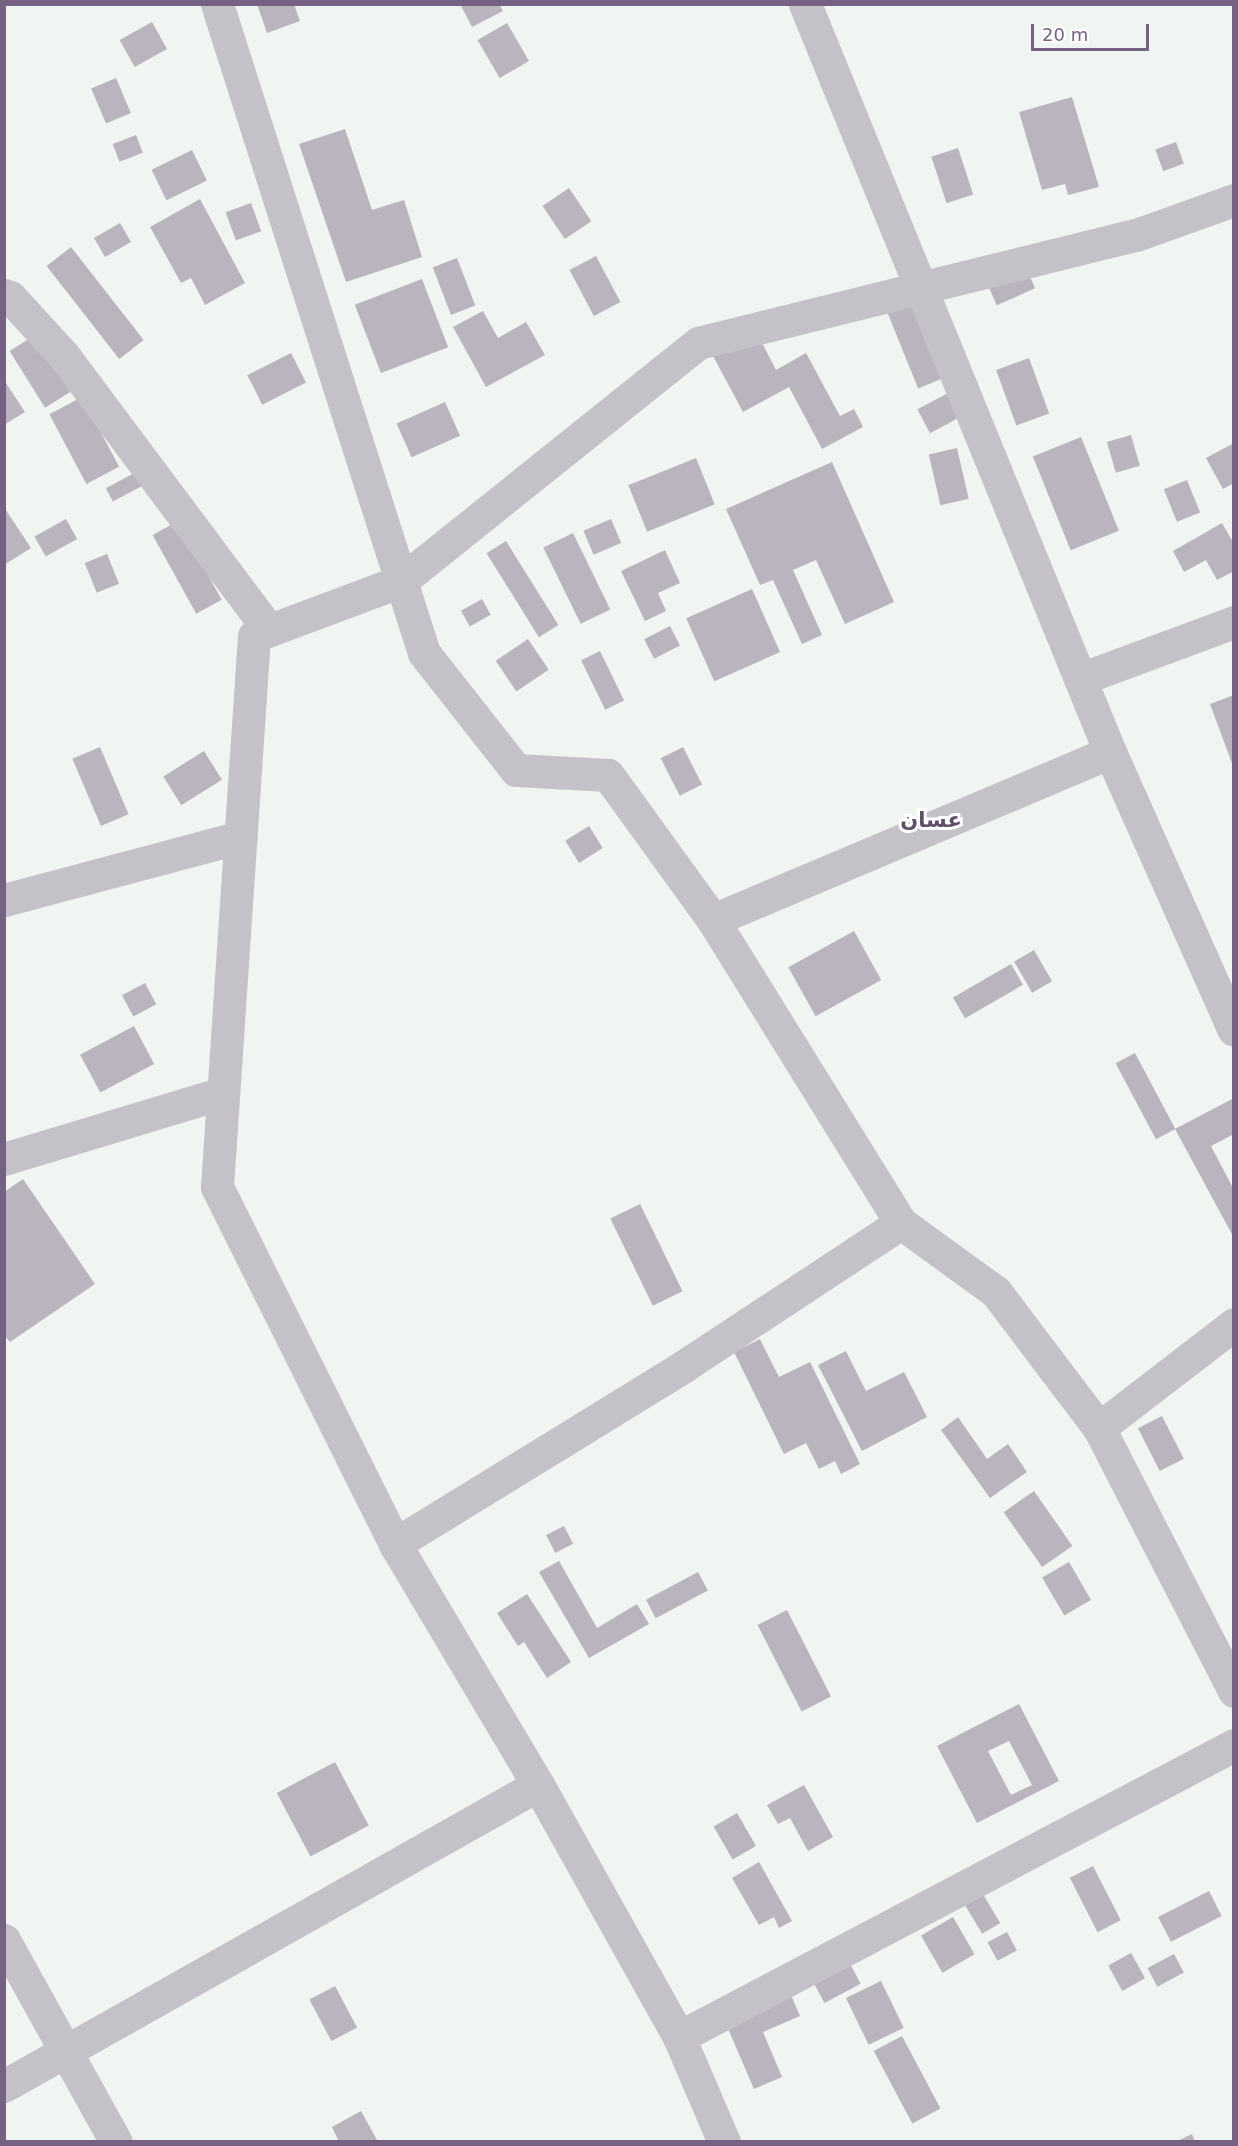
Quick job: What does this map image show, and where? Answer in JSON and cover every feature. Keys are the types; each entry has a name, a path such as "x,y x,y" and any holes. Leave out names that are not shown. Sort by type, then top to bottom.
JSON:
{"street":[{"path":"217,4 424,653 516,770 608,775 713,920 901,1223 996,1293 1098,1428 1233,1691"},
{"path":"805,4 1110,752 1233,1030"},
{"path":"724,2142 679,2037 538,1785 395,1544 217,1187 254,636 401,581 698,343 920,286 1136,235 1233,200"},
{"path":"4,295 10,297 64,356 269,630"},
{"path":"1080,679 1233,622"},
{"path":"713,920 1110,752"},
{"path":"4,900 241,837"},
{"path":"4,1159 223,1093"},
{"path":"395,1544 684,1366 901,1223"},
{"path":"1098,1428 1233,1324"},
{"path":"679,2037 1233,1745"},
{"path":"4,2086 538,1785"},
{"path":"4,1940 117,2142"}],"building":[{"path":"257,4 294,4 300,21 267,33"},
{"path":"460,4 499,4 503,11 472,27"},
{"path":"152,22 167,49 135,67 120,40"},
{"path":"507,23 529,61 500,78 478,40"},
{"path":"116,78 131,113 106,124 91,89"},
{"path":"1072,97 1099,187 1068,195 1065,184 1042,190 1019,112"},
{"path":"345,129 372,210 404,200 422,257 346,282 299,144"},
{"path":"136,135 143,153 119,162 113,144"},
{"path":"1176,142 1184,164 1163,171 1155,150"},
{"path":"958,148 973,195 947,203 931,157"},
{"path":"192,150 207,181 166,200 152,170"},
{"path":"569,188 591,221 565,239 542,206"},
{"path":"200,199 245,283 205,305 191,278 181,283 150,227"},
{"path":"251,203 261,231 236,240 226,212"},
{"path":"120,223 131,242 105,257 94,238"},
{"path":"71,247 144,340 119,359 47,266"},
{"path":"596,256 620,302 594,316 570,270"},
{"path":"457,258 475,306 451,315 433,267"},
{"path":"1027,270 1035,288 997,305 989,287"},
{"path":"422,279 448,347 381,373 355,305"},
{"path":"915,298 947,377 918,388 886,310"},
{"path":"483,311 498,338 526,322 545,355 486,387 453,327"},
{"path":"757,333 776,370 806,353 840,416 854,409 863,427 822,449 789,387 743,412 713,356"},
{"path":"35,335 71,392 45,408 10,351"},
{"path":"291,353 306,382 262,405 247,375"},
{"path":"1029,358 1049,413 1016,425 996,370"},
{"path":"4,380 25,412 4,425"},
{"path":"950,392 963,416 930,433 917,409"},
{"path":"82,397 119,467 86,484 49,414"},
{"path":"445,402 460,436 412,457 397,424"},
{"path":"1131,435 1140,466 1116,473 1107,442"},
{"path":"1081,437 1119,531 1071,550 1033,456"},
{"path":"1234,443 1234,483 1223,489 1206,458"},
{"path":"957,448 969,499 940,505 929,455"},
{"path":"696,458 715,504 647,532 628,485"},
{"path":"832,462 894,602 845,624 816,560 793,570 822,635 802,644 773,580 760,585 726,509"},
{"path":"142,469 149,482 113,501 106,488"},
{"path":"1187,480 1200,512 1177,522 1164,489"},
{"path":"4,507 31,548 4,565"},
{"path":"66,519 77,539 46,557 35,536"},
{"path":"611,519 621,543 594,555 583,531"},
{"path":"178,521 222,600 196,614 153,535"},
{"path":"1222,523 1234,544 1234,571 1217,580 1206,560 1184,572 1173,551"},
{"path":"573,533 610,609 581,624 543,547"},
{"path":"506,541 558,625 539,637 486,553"},
{"path":"665,550 680,583 658,593 666,611 645,621 621,571"},
{"path":"107,554 119,584 97,593 85,563"},
{"path":"752,589 780,652 714,681 686,618"},
{"path":"482,599 491,615 470,626 461,611"},
{"path":"670,626 680,646 654,659 644,639"},
{"path":"528,639 549,670 516,691 496,661"},
{"path":"600,651 624,700 605,710 581,660"},
{"path":"1234,695 1234,766 1233,766 1210,704"},
{"path":"100,747 129,814 101,826 72,759"},
{"path":"683,747 702,784 680,796 661,758"},
{"path":"204,751 222,780 181,805 163,776"},
{"path":"589,826 603,848 579,863 565,841"},
{"path":"854,931 881,980 816,1016 788,967"},
{"path":"1034,950 1052,981 1032,993 1014,962"},
{"path":"1011,964 1023,985 965,1018 953,998"},
{"path":"145,983 156,1004 133,1016 122,995"},
{"path":"134,1026 154,1064 100,1093 80,1055"},
{"path":"1135,1053 1175,1129 1156,1139 1116,1063"},
{"path":"1234,1098 1234,1134 1211,1146 1234,1190 1234,1238 1175,1129"},
{"path":"23,1179 95,1284 10,1342 4,1335 4,1192"},
{"path":"640,1204 683,1291 653,1306 610,1218"},
{"path":"760,1339 779,1377 810,1362 860,1464 841,1474 835,1461 819,1469 806,1443 784,1454 734,1352"},
{"path":"846,1351 866,1391 904,1372 927,1417 862,1451 818,1365"},
{"path":"1162,1416 1184,1459 1160,1471 1138,1428"},
{"path":"958,1417 987,1459 1008,1444 1027,1472 990,1498 941,1430"},
{"path":"1034,1491 1072,1546 1042,1567 1004,1512"},
{"path":"564,1526 573,1544 555,1553 546,1535"},
{"path":"559,1561 597,1628 637,1604 649,1624 589,1658 539,1572"},
{"path":"1069,1562 1091,1600 1064,1616 1042,1578"},
{"path":"698,1572 708,1591 656,1618 646,1600"},
{"path":"527,1594 571,1662 547,1678 524,1642 518,1646 497,1613"},
{"path":"787,1610 831,1696 802,1711 758,1625"},
{"path":"1019,1704 1059,1781 977,1823 937,1746","holes":["1009,1741 1032,1785 1011,1795 988,1751"]},
{"path":"335,1762 369,1826 311,1857 277,1793"},
{"path":"804,1785 833,1837 808,1851 790,1818 778,1824 767,1805"},
{"path":"737,1813 756,1846 733,1859 714,1827"},
{"path":"759,1862 792,1921 779,1928 774,1917 759,1925 732,1878"},
{"path":"1093,1866 1121,1920 1098,1932 1070,1878"},
{"path":"975,1881 1000,1923 982,1934 957,1892"},
{"path":"1209,1891 1222,1916 1171,1942 1158,1917"},
{"path":"953,1917 974,1954 942,1973 921,1936"},
{"path":"1007,1932 1017,1951 997,1961 988,1942"},
{"path":"1131,1953 1145,1978 1122,1991 1108,1966"},
{"path":"1174,1954 1184,1973 1157,1987 1148,1968"},
{"path":"848,1960 861,1984 824,2003 812,1979"},
{"path":"881,1981 904,2028 869,2045 846,1998"},
{"path":"335,1986 357,2027 331,2041 309,2000"},
{"path":"788,1988 800,2016 763,2032 782,2077 754,2089 723,2017"},
{"path":"902,2036 940,2108 912,2123 874,2051"},
{"path":"361,2111 378,2142 339,2142 332,2127"},
{"path":"1192,2134 1195,2142 1175,2142"}],"district":[{"name":"عسان","path":"931,820"}]}
